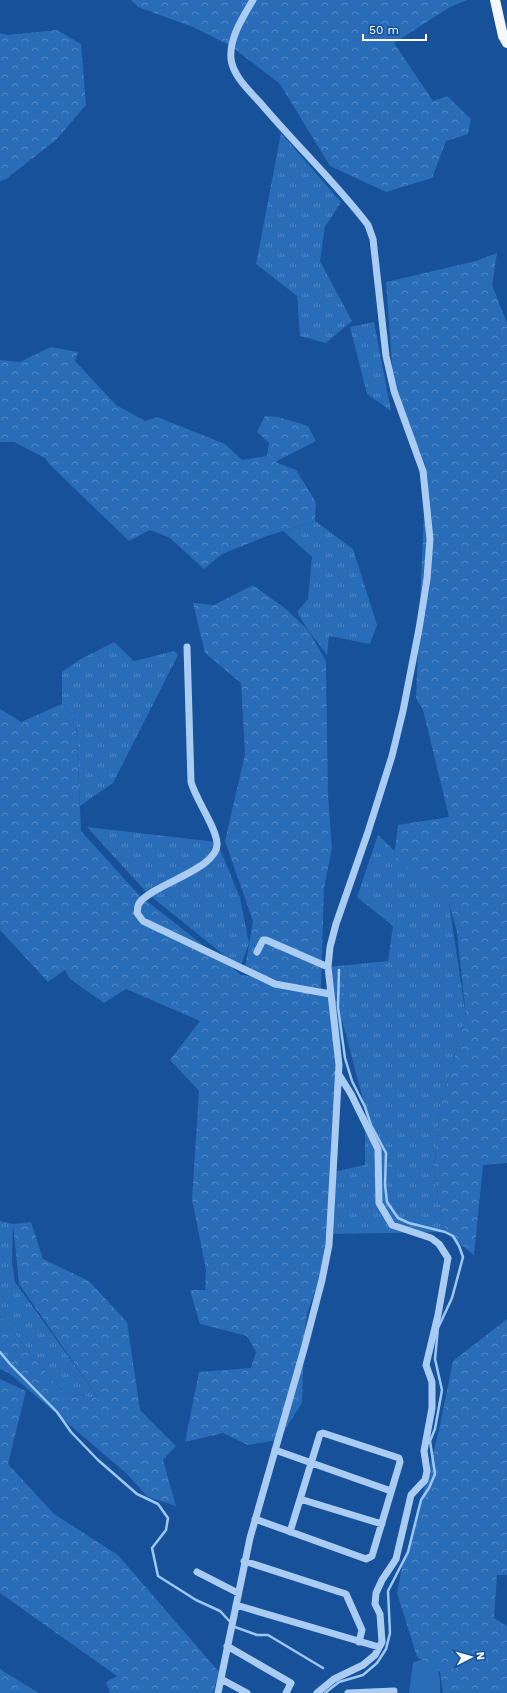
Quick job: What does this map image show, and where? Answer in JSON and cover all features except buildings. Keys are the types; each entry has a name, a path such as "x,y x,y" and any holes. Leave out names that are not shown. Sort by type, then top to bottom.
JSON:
{"main road":[{"path":"495,0 507,43"}],"street":[{"path":"218,1693 244,1561 304,1349 322,1280 329,1245 339,1065 330,994 328,967 330,947 336,924 373,817 392,756 403,711 419,630 427,579 430,539 423,471 394,391 386,356 373,238 368,225 360,214 279,125 244,84 234,69 231,59 231,46 239,24 253,0"},
{"path":"187,648 191,782 194,794 216,836 218,849 206,862 182,877 148,894 139,903 137,913 143,921 275,984 330,994"},
{"path":"257,952 263,940 266,940 328,967"},
{"path":"317,1693 334,1680 363,1665 375,1654 382,1642 380,1614 375,1604 376,1593 382,1580 396,1559 411,1495 424,1480 427,1471 424,1451 432,1408 432,1382 426,1365 438,1315 448,1258 439,1244 431,1238 392,1225 379,1203 378,1149 351,1094 338,1073"},
{"path":"255,1519 290,1532 366,1559 372,1556 400,1462 399,1458 323,1432 320,1434 290,1532"},
{"path":"275,1450 391,1490"},
{"path":"300,1499 382,1524"},
{"path":"244,1561 346,1594 362,1630 359,1642"},
{"path":"197,1572 238,1593"},
{"path":"236,1605 379,1647"},
{"path":"228,1646 291,1683 286,1693"},
{"path":"221,1679 247,1693"},
{"path":"348,1693 394,1691"}],"green space":[{"path":"131,0 467,0 450,7 394,43 433,101 447,96 471,119 468,134 446,141 432,178 386,192 330,166 280,84 231,46 193,27 138,7"},
{"path":"57,30 81,44 86,105 56,140 6,179 0,181 0,33 7,35"},
{"path":"281,133 341,202 325,227 320,261 352,321 326,343 300,336 297,296 256,264"},
{"path":"497,253 492,285 507,323 507,1163 483,1165 474,1255 445,1232 434,1174 439,1111 466,1017 457,932 449,903 394,857 398,825 449,817 423,710 416,698 426,466 394,391 386,282 476,261"},
{"path":"374,322 391,411 367,394 350,327"},
{"path":"51,347 78,352 75,361 116,405 145,421 157,417 225,444 242,460 267,456 269,443 257,432 265,416 278,417 308,426 316,441 275,462 296,470 316,502 315,521 267,536 222,554 204,569 170,538 150,530 129,541 49,464 45,458 14,442 0,442 0,360 20,362"},
{"path":"315,521 353,549 377,625 370,644 329,636 327,655 308,630 297,612 308,599 312,557 283,531"},
{"path":"253,585 286,609 308,630 326,661 328,796 332,848 324,888 321,988 344,992 326,1259 307,1314 304,1338 302,1403 278,1440 248,1445 223,1433 185,1442 199,1372 251,1368 256,1352 247,1336 200,1324 190,1290 205,1290 206,1270 192,1199 199,1091 170,1060 200,1021 126,989 104,1003 70,979 65,970 48,982 0,930 0,709 21,722 62,704 76,720 81,831 138,894 241,975 273,980 245,968 253,921 225,841 245,754 241,683 205,653 193,603 214,605"},
{"path":"114,642 134,661 174,651 178,655 113,783 80,806 76,720 62,704 62,672 79,660"},
{"path":"87,827 217,842 240,898 249,943 240,968 148,894"},
{"path":"378,835 449,903 466,1017 439,1111 434,1174 445,1232 330,1234 333,1172 365,1165 365,1107 328,967 388,961 393,926 357,897"},
{"path":"0,1221 13,1224 12,1262 15,1282 99,1399 62,1391 0,1316"},
{"path":"31,1222 43,1259 89,1281 127,1322 140,1410 176,1446 163,1460 176,1506 148,1497 127,1474 9,1373 0,1369 0,1316 62,1391 99,1399 19,1284 13,1224"},
{"path":"507,1319 507,1575 497,1575 494,1618 507,1626 507,1693 443,1693 440,1672 417,1657 397,1593 403,1562 408,1552 439,1430 453,1361"},
{"path":"0,1379 26,1391 8,1464 54,1514 118,1555 219,1672 213,1693 110,1693 106,1682 117,1676 0,1593"},
{"path":"421,1660 437,1667 440,1680 440,1693 409,1693 413,1662"},
{"path":"0,1669 3,1671 39,1693 0,1693"}],"waterway":[{"path":"325,1693 339,1682 363,1675 377,1663 386,1649 390,1633 388,1591 408,1552 421,1500 429,1488 435,1474 430,1441 435,1429 442,1390 435,1359 438,1328 452,1298 463,1257 453,1236 445,1232 409,1223 398,1218 387,1202 385,1185 386,1153 371,1125 365,1107 352,1081 345,1058 338,1007 339,970"},
{"path":"0,1352 57,1412 71,1432 98,1460 137,1494 158,1504 168,1518 166,1530 152,1548 158,1576 196,1600 220,1611 235,1627 257,1635 268,1635 323,1668"}]}
